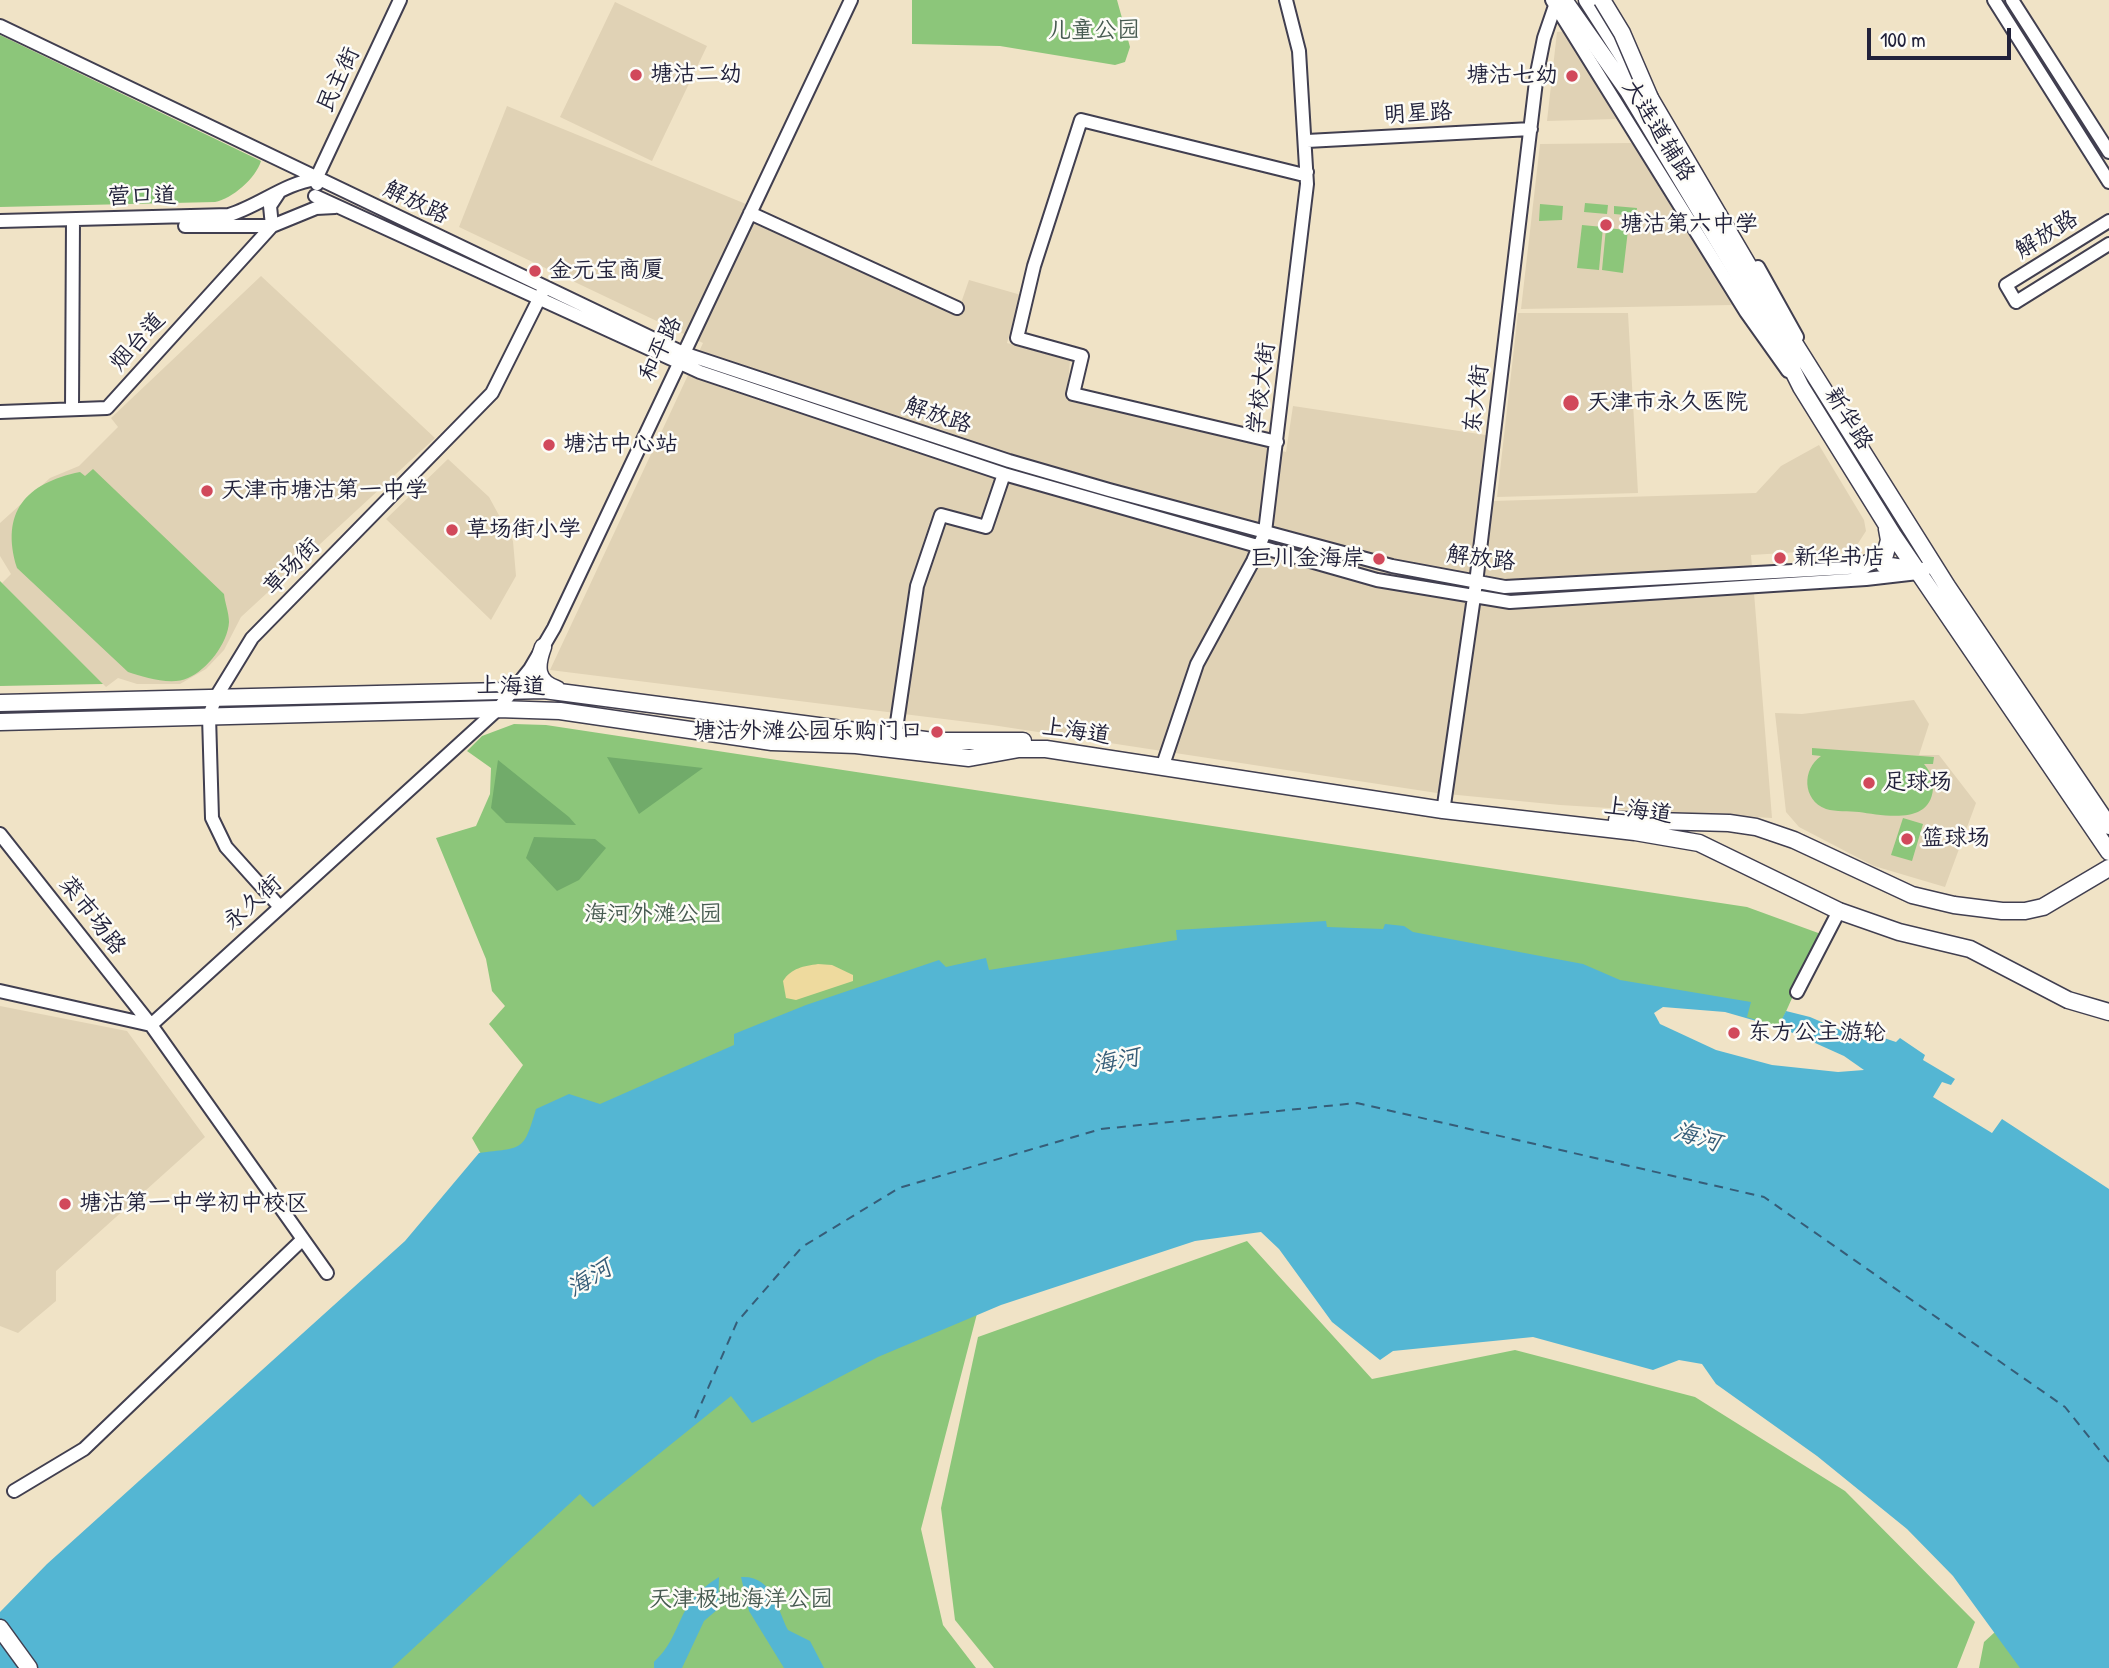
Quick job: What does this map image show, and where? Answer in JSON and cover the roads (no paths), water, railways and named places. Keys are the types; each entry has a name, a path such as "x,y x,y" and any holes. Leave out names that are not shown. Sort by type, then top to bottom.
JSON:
{"main road":[{"name":"新华路","path":"1587,0 1650,98 1782,336 1801,387 1882,517 1941,592 2109,826"},
{"path":"1602,0 1622,33 1650,98"},
{"name":"新华路","path":"1557,1 1628,91 1782,336 1817,378 1911,526 1919,564"},
{"path":"1857,568 1879,560 1887,552 1889,536 1882,517"},
{"path":"1884,571 1919,564"},
{"name":"新华路","path":"1941,592 2107,848"},
{"path":"543,647 537,666 540,677 550,686 567,691"},
{"name":"上海道","path":"0,703 513,689 567,691 895,736 959,743 1042,743 1444,805 1588,819 1729,823 1756,827 1794,840 1912,895 1954,905 2002,911 2025,911 2043,907 2102,872"},
{"path":"0,696 48,702"},
{"name":"上海道","path":"0,722 498,709 560,711 772,742 856,745 969,758 1019,749 1045,749 1443,810 1655,835 1714,848 1839,911 1899,932 1970,949 2068,1000 2109,1012"},
{"path":"0,728 48,721"},
{"path":"2102,872 2107,848"},
{"path":"0,1628 29,1668"},
{"path":"0,1646 16,1668"}],"street":[{"name":"民主街","path":"315,196 317,178 400,0"},
{"name":"和平路","path":"498,709 543,647 589,556 668,383 676,358 750,213 851,0"},
{"name":"学校大街","path":"1164,762 1197,664 1265,532 1307,172 1299,51 1286,0"},
{"name":"大连道辅路","path":"1595,0 1659,99 1790,321 1817,378"},
{"path":"1994,0 2109,182"},
{"path":"2012,0 2109,152"},
{"name":"大连道辅路","path":"1557,1 1746,312 1801,387"},
{"name":"东大街","path":"1444,805 1476,583 1537,73 1557,1"},
{"name":"解放路","path":"0,26 317,178 676,358 1004,474 1258,548 1377,580 1510,602 1884,571"},
{"path":"1277,442 1073,394 1082,356 1017,338 1034,266 1081,120 1300,174 1307,172"},
{"name":"明星路","path":"1307,141 1531,129"},
{"name":"营口道","path":"0,229 229,215 317,178"},
{"path":"280,192 270,206 272,226 316,208 343,209"},
{"name":"解放路","path":"315,196 649,337 676,358 1009,461 1392,566 1505,587 1857,568 1884,571"},
{"path":"292,218 306,209 315,196"},
{"path":"750,213 957,308"},
{"name":"营口道","path":"0,221 73,224 241,223 272,226"},
{"name":"解放路","path":"2109,222 2006,285 2016,302 2109,244"},
{"path":"72,409 73,224"},
{"name":"烟台道","path":"0,412 107,408 272,226"},
{"name":"草场街","path":"279,906 226,847 212,818 209,716 216,697 252,638 492,393 542,293"},
{"path":"895,736 917,586 941,515 986,527 1004,474"},
{"path":"1884,571 1941,592"},
{"name":"永久街","path":"152,1025 279,906 498,709"},
{"name":"菜市场路","path":"0,834 152,1025 327,1273"},
{"path":"1797,992 1839,911"},
{"path":"0,991 152,1025"},
{"path":"14,1491 84,1449 303,1239"}],"water":[{"name":"海河","path":"1326,921 1327,927 1383,929 1385,924 1404,926 1413,932 1583,964 1620,980 1751,1002 1747,1017 1778,1027 1786,1011 1810,1017 1859,1038 1869,1033 1896,1042 1900,1038 1925,1055 1923,1060 1955,1079 1951,1085 1942,1082 1933,1097 1992,1133 2002,1119 2109,1189 2109,1668 2020,1668 1953,1576 1907,1529 1817,1456 1716,1384 1702,1364 1679,1360 1653,1370 1533,1337 1393,1351 1380,1360 1332,1322 1279,1249 1261,1232 1195,1241 1001,1305 878,1357 752,1423 731,1396 593,1507 580,1494 392,1668 0,1668 0,1612 47,1564 405,1241 479,1153 513,1148 524,1141 536,1109 569,1094 600,1104 734,1045 734,1034 806,1005 939,960 946,967 986,958 989,970 1177,940 1176,930"},
{"path":"719,1577 718,1609 704,1621 682,1668 654,1668 654,1662 671,1640 686,1609 704,1588"},
{"path":"741,1577 760,1581 767,1587 788,1630 810,1641 824,1668 784,1668 749,1611"}],"place":[{"name":"塘沽二幼","path":"636,75"},
{"name":"塘沽七幼","path":"1572,76"},
{"name":"塘沽第六中学","path":"1606,225"},
{"name":"金元宝商厦","path":"535,271"},
{"name":"天津市永久医院","path":"1571,403"},
{"name":"塘沽中心站","path":"549,445"},
{"name":"天津市塘沽第一中学","path":"207,491"},
{"name":"草场街小学","path":"452,530"},
{"name":"新华书店","path":"1780,558"},
{"name":"巨川金海岸","path":"1379,559"},
{"name":"塘沽外滩公园乐购门口","path":"937,732"},
{"name":"足球场","path":"1869,783"},
{"name":"篮球场","path":"1907,839"},
{"name":"东方公主游轮","path":"1734,1033"},
{"name":"塘沽第一中学初中校区","path":"65,1204"}],"park label":[{"name":"儿童公园","path":"1094,31"},
{"name":"海河外滩公园","path":"653,915"},
{"name":"天津极地海洋公园","path":"741,1600"}]}
